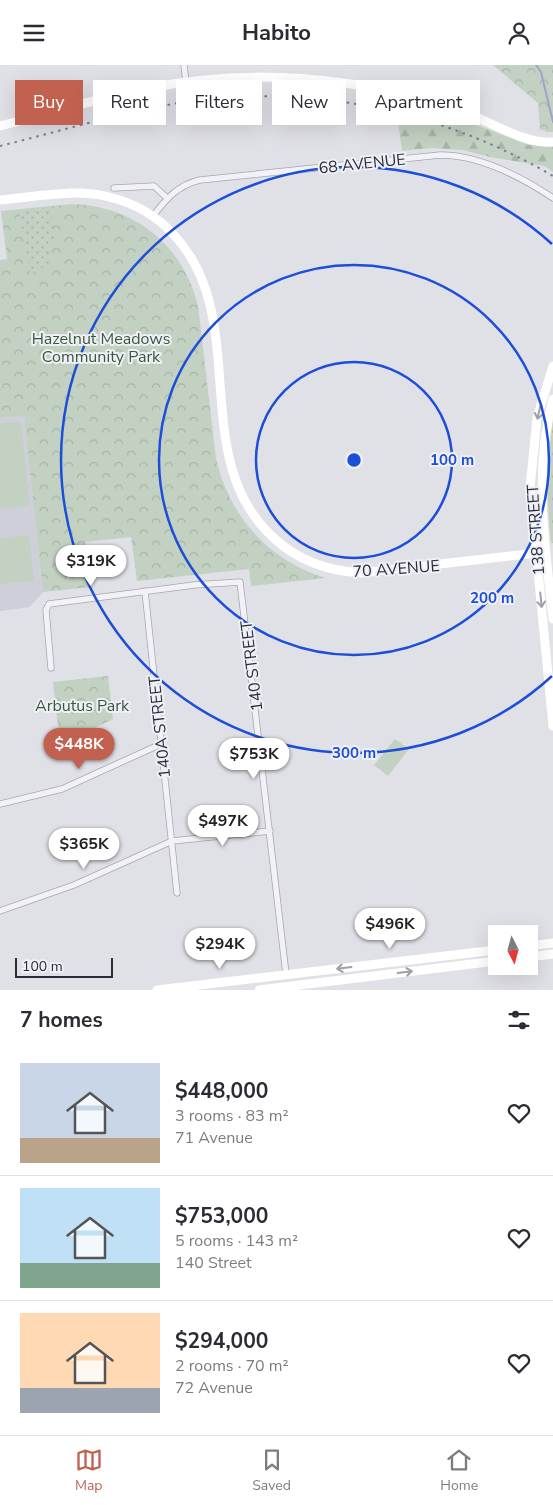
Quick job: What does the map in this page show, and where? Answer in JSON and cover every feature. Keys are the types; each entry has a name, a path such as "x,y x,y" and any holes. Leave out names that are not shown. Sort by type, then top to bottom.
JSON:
{"street":[{"path":"184,65 186,80"},
{"path":"241,80 278,78 356,85 418,98 471,115 530,139 553,142"},
{"path":"0,126 124,94 176,85"},
{"name":"68 AVENUE","path":"153,216 167,198 182,186 200,180 440,155 475,159 506,172 553,198"},
{"path":"114,188 154,186 167,198"},
{"path":"0,200 87,193 118,199 153,216"},
{"name":"70 AVENUE","path":"153,216 186,248 206,286 214,327 230,465 240,494 255,518 281,544 314,563 332,570 361,573 549,552"},
{"name":"138 STREET","path":"553,366 537,418 531,463 530,498 553,726"},
{"name":"138 STREET","path":"553,399 545,435 541,479 549,552 553,619"},
{"name":"140 STREET","path":"145,591 240,581 287,988"},
{"path":"51,668 47,606 52,603 145,591"},
{"name":"140A STREET","path":"145,591 177,893"},
{"path":"0,804 62,789 161,744"},
{"path":"0,911 74,885 172,841 270,831"},
{"path":"538,945 553,943"},
{"path":"157,990 488,951"},
{"path":"538,956 553,954"},
{"path":"259,990 488,962"}],"shaded area":[{"path":"24,416 43,592 30,607 0,611 0,418"}],"green space":[{"path":"493,65 553,65 553,132 540,129 538,103"},
{"path":"398,125 476,125 529,145 553,146 553,172 544,166 490,157 463,150 431,148 402,151"},
{"name":"Hazelnut Meadows Community Park","path":"72,204 95,206 116,212 136,221 168,247 181,265 191,284 198,306 216,458 230,499 254,533 269,547 286,560 304,570 325,578 251,586 249,569 137,581 131,537 85,542 90,587 43,592 24,416 0,418 0,260 7,259 1,211"},
{"path":"51,207 54,238 48,241 51,263 30,274 19,210"},
{"path":"553,420 553,543 551,543 548,482"},
{"path":"21,422 29,505 0,509 0,424"},
{"path":"29,535 34,581 0,584 0,538"},
{"name":"Arbutus Park","path":"108,676 113,719 60,745 53,682"},
{"path":"395,739 409,749 388,776 374,765"}],"waterway":[{"path":"536,65 541,72 553,122"}],"railway":[{"path":"0,146 161,106 232,97 280,96 328,100 375,107 421,119 467,134 511,153 553,176"}]}
